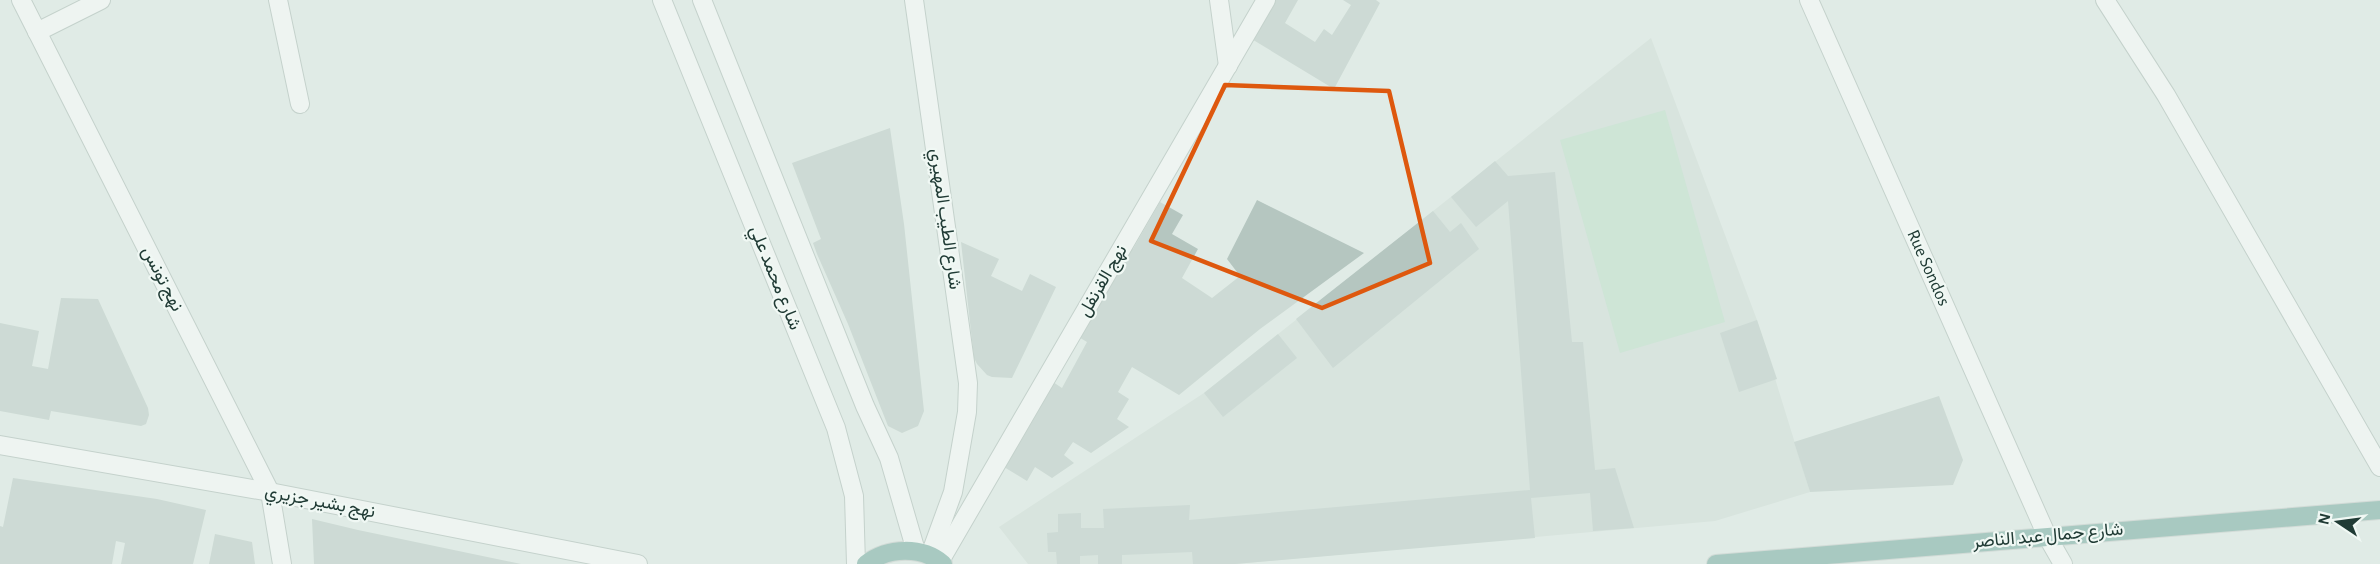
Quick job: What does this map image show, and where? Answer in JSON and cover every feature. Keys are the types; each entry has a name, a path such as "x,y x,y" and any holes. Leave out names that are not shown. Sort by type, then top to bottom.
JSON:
{"main road":[{"name":"شارع جمال عبد الناصر","path":"1716,564 2380,510"},
{"path":"866,564 873,558 894,551 932,558"}],"street":[{"name":"نهج تونس","path":"21,0 270,492 282,564"},
{"path":"37,32 101,0"},
{"path":"278,0 300,105"},
{"name":"شارع محمد علي","path":"662,0 836,428 854,496 856,564"},
{"name":"شارع محمد علي","path":"702,0 865,406 932,558"},
{"name":"شارع الطيب المهيري","path":"914,0 968,383 967,412 953,492 932,558"},
{"path":"1219,0 1228,66"},
{"name":"نهج القرنفل","path":"932,558 1266,0"},
{"name":"Rue Sondos","path":"1809,0 2047,536 2063,564"},
{"path":"2105,0 2166,95 2380,467"},
{"name":"نهج بشير جزيري","path":"0,446 270,492 638,564"}],"highlighted area":[{"path":"1225,85 1389,91 1430,263 1322,308 1151,241"}],"shaded area":[{"path":"1651,38 1757,320 1810,492 1715,521 1235,564 1028,564 999,527 1204,393"}],"green space":[{"path":"1665,110 1725,322 1620,353 1560,140"}],"building":[{"path":"1271,0 1298,0 1285,23 1315,42 1324,29 1332,35 1351,5 1343,0 1376,0 1380,3 1334,89 1250,38"},
{"path":"890,128 904,224 924,411 918,426 902,433 888,426 848,324 817,254 813,243 821,239 792,163"},
{"path":"1495,161 1508,176 1555,172 1572,342 1583,342 1595,470 1615,468 1634,528 1593,531 1590,493 1531,498 1535,538 1235,564 1193,564 1192,552 1122,555 1122,564 1098,564 1098,555 1080,556 1080,564 1057,564 1056,552 1048,552 1047,533 1058,532 1058,514 1081,513 1081,528 1104,528 1103,509 1190,505 1189,520 1530,490 1508,201 1476,227 1451,197"},
{"path":"1257,200 1364,253 1260,329 1179,395 1132,367 1118,392 1129,399 1117,419 1129,427 1091,453 1073,442 1064,455 1074,463 1052,478 1035,467 1027,481 1004,467 1053,382 1062,388 1087,342 1077,336 1127,245 1133,249 1160,202 1183,215 1172,234 1198,249 1182,278 1212,298 1240,276 1227,259"},
{"path":"1433,211 1450,232 1461,223 1479,249 1333,368 1296,319"},
{"path":"961,242 999,259 991,276 1022,291 1030,274 1056,287 1012,378 987,375 974,358"},
{"path":"61,298 98,299 148,408 149,415 146,424 141,426 51,411 49,420 0,411 0,323 39,331 32,366 48,369"},
{"path":"1757,320 1777,379 1739,392 1720,333"},
{"path":"1278,334 1297,358 1223,417 1204,393"},
{"path":"1939,396 1963,460 1953,485 1810,492 1794,442"},
{"path":"13,478 157,499 206,510 193,564 121,564 125,543 116,541 112,564 0,564 0,526 3,527"},
{"path":"312,519 358,530 521,564 314,564"},
{"path":"215,534 252,542 255,564 209,564"}]}
